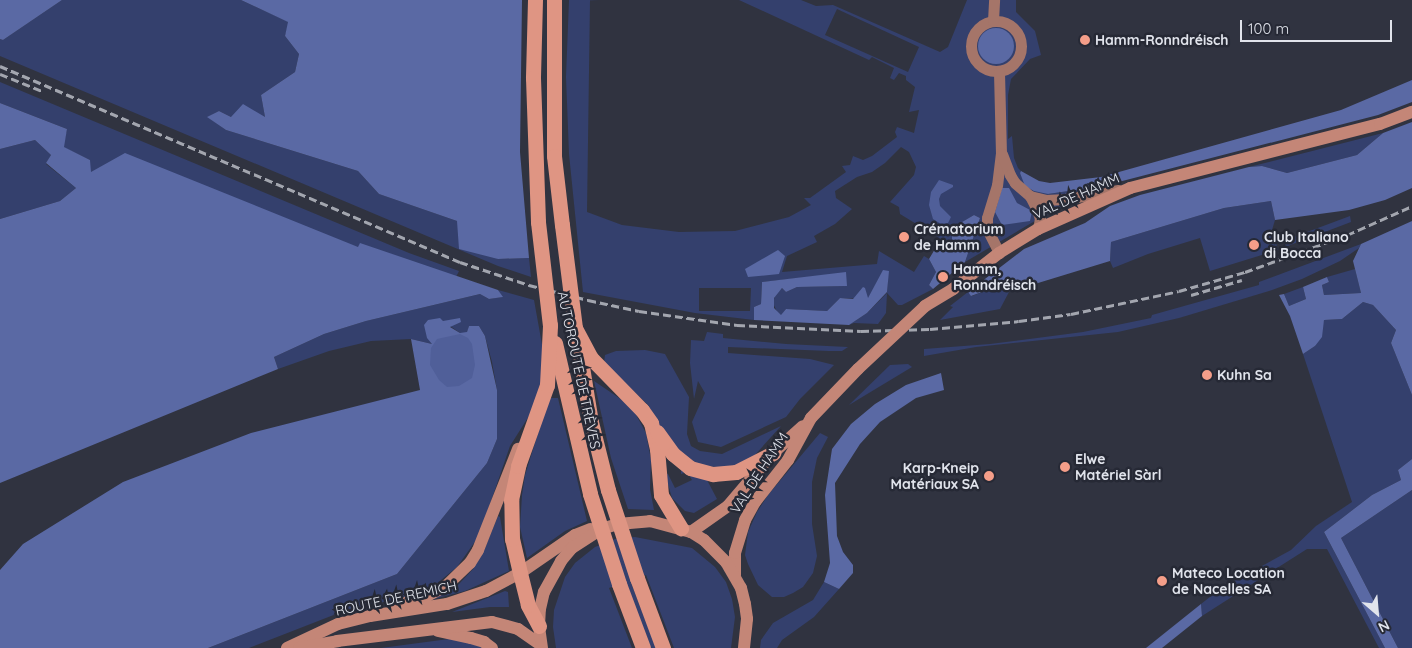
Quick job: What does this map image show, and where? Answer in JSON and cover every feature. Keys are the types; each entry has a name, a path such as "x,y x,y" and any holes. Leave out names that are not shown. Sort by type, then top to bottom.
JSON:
{"highway":[{"name":"AUTOROUTE DE TRÈVES","path":"536,0 533,78 538,222 550,325 590,494 619,584 643,648"},
{"name":"AUTOROUTE DE TRÈVES","path":"554,0 554,156 576,328 591,422 608,490 637,578 663,648"},
{"path":"539,626 528,605 520,573 512,533 511,500 518,466 547,385 550,325"},
{"path":"576,328 592,358 642,410 673,454 699,471 713,474 736,472 773,453"},
{"path":"651,423 658,449 661,496 686,530"}],"main road":[{"path":"993,21 994,0"},
{"path":"993,21 1004,21 1013,26 1019,34 1022,44 1021,54 1016,63 1008,69 999,72 983,68 972,55 971,48 972,38 977,30 984,24 993,21"},
{"path":"999,72 1001,153 997,185 987,218 987,230 999,253"},
{"name":"VAL DE HAMM","path":"686,530 728,506 773,453 925,306 954,288 999,253 1038,229 1130,188 1380,124 1412,112"},
{"path":"1001,153 1015,183 1030,196 1040,218 1038,229"},
{"path":"1030,196 1046,200 1065,199 1130,188"},
{"name":"VAL DE HAMM","path":"735,575 735,553 745,520 755,502 788,460 811,418"},
{"path":"338,624 364,612 399,605 427,596 446,586 459,575 478,550 512,460 534,421"},
{"name":"ROUTE DE REMICH","path":"286,648 338,624 370,616 447,604 486,591 520,573 575,535 595,527 650,521 686,530"},
{"path":"542,647 539,626 544,592 561,561 586,538 618,524"},
{"path":"686,530 716,550 735,575 745,604 747,619 744,648"},
{"path":"300,648 337,641 492,622 518,629 542,647"},
{"path":"428,630 471,638 484,642 492,648"}],"shaded area":[{"path":"0,0 62,0 3,40 0,39"},
{"path":"62,0 241,0 289,22 285,36 299,54 295,72 261,95 265,117 231,117 219,111 208,117 226,130 358,171 379,194 457,221 498,259 529,258 531,277 498,266 0,56 0,39 3,40"},
{"path":"241,0 522,0 520,152 529,258 498,259 459,249 457,221 379,194 358,171 226,130 207,117 219,111 231,117 243,104 265,117 261,95 295,72 299,54 285,36 288,22"},
{"path":"569,0 590,0 587,212 622,225 679,232 735,231 789,217 811,205 804,198 810,198 846,172 842,166 850,165 853,156 863,160 872,156 897,137 895,132 897,127 914,133 919,110 909,112 915,87 906,80 906,76 899,73 894,80 890,78 894,68 872,57 869,60 739,0 801,0 816,6 833,5 940,52 948,47 967,0 1016,0 1016,12 1035,31 1041,55 1030,59 1011,79 1008,95 1008,139 1012,136 1014,158 1021,171 1020,173 1048,194 1103,186 1040,218 965,262 980,218 974,215 953,228 952,242 941,239 900,214 899,207 890,202 914,175 916,167 909,152 901,147 885,163 872,172 857,177 835,191 836,198 852,209 835,224 814,236 817,242 787,256 782,272 877,264 879,251 914,272 924,256 929,259 936,272 929,285 933,289 902,305 898,305 887,293 888,271 883,271 868,299 840,298 827,311 786,309 781,316 773,303 775,295 782,288 786,292 797,287 846,286 846,273 762,282 761,304 754,307 754,320 695,313 583,292 569,154 566,77","holes":["837,9 919,47 908,72 825,35","699,288 751,288 750,311 699,311"]},
{"path":"996,28 1003,29 1009,33 1013,39 1013,53 1009,59 1003,63 996,64 989,63 983,59 979,53 978,46 979,39 983,33 989,29"},
{"path":"1412,80 1412,102 1378,115 1103,186 1048,194 1034,191 1025,186 1020,173 1021,171 1039,181 1050,183 1101,177 1341,110"},
{"path":"0,82 409,253 459,271 456,277 360,244 359,248 280,217 90,172 90,160 63,147 67,129 0,103"},
{"path":"0,103 67,129 64,147 90,160 91,172 125,153 358,247 360,243 498,290 503,297 489,299 480,294 366,321 324,334 274,357 278,369 0,483 0,219 60,201 76,188 46,163 51,155 35,140 0,149"},
{"path":"1412,122 1412,188 1385,200 1349,210 1275,220 1271,201 1224,208 1111,242 1110,261 1009,292 1001,285 971,296 968,292 1024,249 1085,223 1110,206 1140,195 1249,167 1262,166 1287,173 1357,155 1383,133"},
{"path":"1383,133 1357,155 1287,173 1262,166 1249,167"},
{"path":"35,140 51,155 46,164 76,188 60,201 0,219 0,149"},
{"path":"939,180 953,185 953,187 941,194 939,199 940,206 951,217 948,223 941,224 933,219 929,205 931,192"},
{"path":"1002,188 1009,188 1017,203 1032,211 1030,221 1002,225 995,212"},
{"path":"1271,201 1275,220 1272,230 1278,250 1210,271 1200,238 1148,254 1113,268 1110,261 1111,242 1224,208"},
{"path":"974,215 980,218 965,262 933,289 929,285 936,272 929,259 941,239 952,242 952,228"},
{"path":"1350,216 1351,222 1285,247 1283,241"},
{"path":"1412,221 1412,395 1391,343 1396,330 1373,305 1363,302 1342,319 1324,320 1322,337 1315,346 1303,354 1290,316 1279,295 1284,294 1289,306 1306,299 1303,287 1327,277 1329,282 1322,285 1324,295 1361,293 1353,261 1361,244"},
{"path":"1361,244 1359,248 1340,261 1302,279 1179,318 1118,332 976,347 924,356 924,349 990,344 1083,332 1151,318 1152,315 1259,285 1259,282"},
{"path":"778,250 785,256 779,274 748,277 745,269"},
{"path":"1355,269 1361,293 1324,295 1322,285 1329,282 1327,277"},
{"path":"883,270 889,271 887,292 867,313 849,325 754,320 754,307 761,304 762,282 846,272 847,286 797,287 786,292 782,288 774,298 774,308 781,315 786,309 827,311 840,298 853,299 863,287 868,298"},
{"path":"1001,285 1009,292 1000,309 940,320 953,307 950,306 968,292 972,296"},
{"path":"1303,287 1306,299 1289,306 1284,294"},
{"path":"498,290 534,300 543,350 541,385 534,408 510,446 479,536 457,567 435,585 413,596 349,609 249,648 208,648 397,574 487,463 497,439 497,390 485,336 479,326 469,326 467,333 460,333 443,321 432,344 411,339 371,341 329,351 278,369 274,357 324,334 366,321 480,294 489,299 502,297"},
{"path":"887,293 886,313 878,324 854,323 849,325 867,313"},
{"path":"1363,302 1373,305 1396,330 1391,343 1412,395 1412,459 1398,470 1401,480 1372,495 1324,532 1385,648 1379,648 1327,549 1307,549 1202,616 1201,604 1220,589 1291,550 1316,526 1352,502 1303,354 1315,346 1324,320 1342,319"},
{"path":"440,318 443,321 460,318 461,322 450,327 460,333 467,332 469,326 479,326 485,336 497,390 497,439 487,463 397,574 208,648 0,648 0,570 23,544 123,482 251,433 420,390 411,339 432,344 427,338 424,325 428,320"},
{"path":"707,332 723,334 723,338 848,347 842,351 829,351 728,347 728,353 810,359 834,365 800,399 786,417 721,447 698,442 692,422 705,393 698,381 694,399 690,363 691,340 704,341"},
{"path":"460,334 468,338 472,344 475,365 472,378 459,386 447,387 439,380 430,365 431,348 437,339"},
{"path":"645,350 665,354 689,397 687,434 691,446 700,451 722,454 781,426 754,456 736,468 700,466 670,444 648,405 604,363 605,355 616,351"},
{"path":"908,364 912,367 849,405 890,365"},
{"path":"941,373 944,390 916,398 880,422 860,444 835,483 837,536 843,552 853,565 853,573 839,589 824,582 830,563 825,495 832,449 851,424 875,404 906,385"},
{"path":"594,381 622,400 634,411 646,433 651,460 650,489 654,510 628,509 611,458"},
{"path":"549,398 558,398 587,521 565,531 527,558 520,527 522,495 525,475"},
{"path":"820,433 828,437 817,458 812,482 812,524 817,556 813,573 803,587 793,593 784,597 772,597 758,585 748,564 745,555 748,532 757,512 768,495"},
{"path":"1412,459 1412,490 1341,538 1398,648 1385,648 1324,532 1372,495 1401,480 1398,470"},
{"path":"681,469 706,478 717,499 694,513 685,511 672,498 665,474 668,474 675,488 692,480 687,472 681,474"},
{"path":"1412,490 1412,648 1398,648 1341,538"},
{"path":"498,516 500,517 509,571 465,591 430,600 458,585 473,569 485,548"},
{"path":"635,537 692,548 715,567 726,582 732,599 735,617 731,648 674,648 646,575 630,580 656,648 651,648 626,582 609,588 632,648 556,648 553,627 554,610 565,577 575,563 595,547 615,539"},
{"path":"824,582 839,589 814,617 782,640 777,648 760,648 761,640 773,623 813,600"},
{"path":"505,591 508,592 509,607 490,607 452,612"},
{"path":"1201,604 1202,616 1162,648 1146,648"},
{"path":"449,639 461,640 484,648 381,648"}],"railway":[{"path":"0,66 460,262 529,285 588,300 639,311 737,325 861,331 930,329 1071,314 1179,291 1245,272 1347,235 1412,206"},
{"path":"0,74 42,91"},
{"path":"1191,295 1242,280"}],"place":[{"name":"Hamm-Ronndréisch","path":"1085,40"},
{"name":"Crématorium de Hamm","path":"904,237"},
{"name":"Club Italiano di Bocca","path":"1254,245"},
{"name":"Hamm, Ronndréisch","path":"943,277"},
{"name":"Kuhn Sa","path":"1207,375"},
{"name":"Elwe Matériel Sàrl","path":"1065,467"},
{"name":"Karp-Kneip Matériaux SA","path":"989,476"},
{"name":"Mateco Location de Nacelles SA","path":"1162,581"}]}
